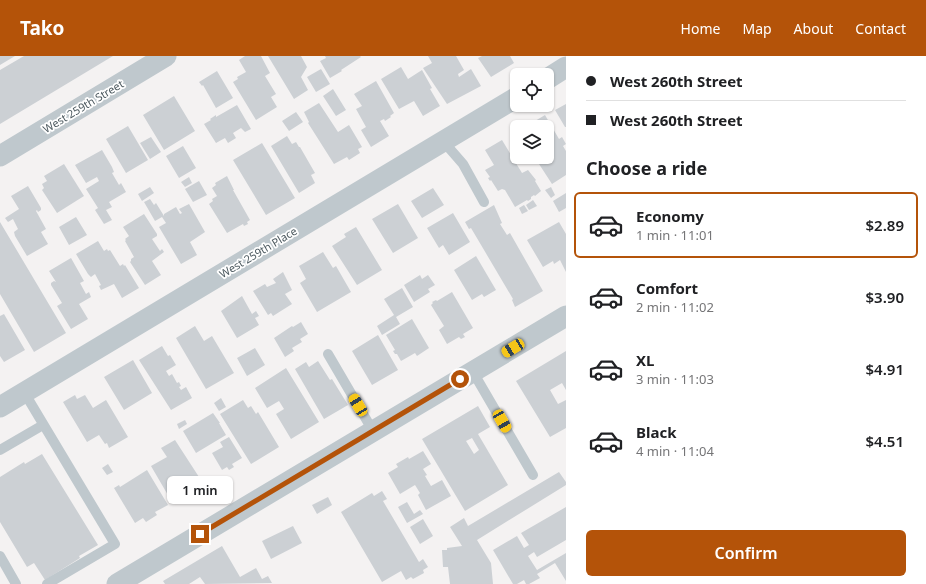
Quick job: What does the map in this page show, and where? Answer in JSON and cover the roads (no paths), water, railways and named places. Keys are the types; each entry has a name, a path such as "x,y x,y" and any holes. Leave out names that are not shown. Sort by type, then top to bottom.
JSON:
{"street":[{"name":"West 259th Street","path":"0,156 166,56"},
{"path":"554,75 566,68"},
{"name":"West 259th Place","path":"0,407 510,101"},
{"path":"117,584 566,316"}],"lane":[{"path":"443,141 463,164 484,202"},
{"path":"328,354 374,431"},
{"path":"473,372 533,475"},
{"path":"24,392 116,544 47,584"},
{"path":"0,450 43,425"},
{"path":"0,556 16,584"}]}
